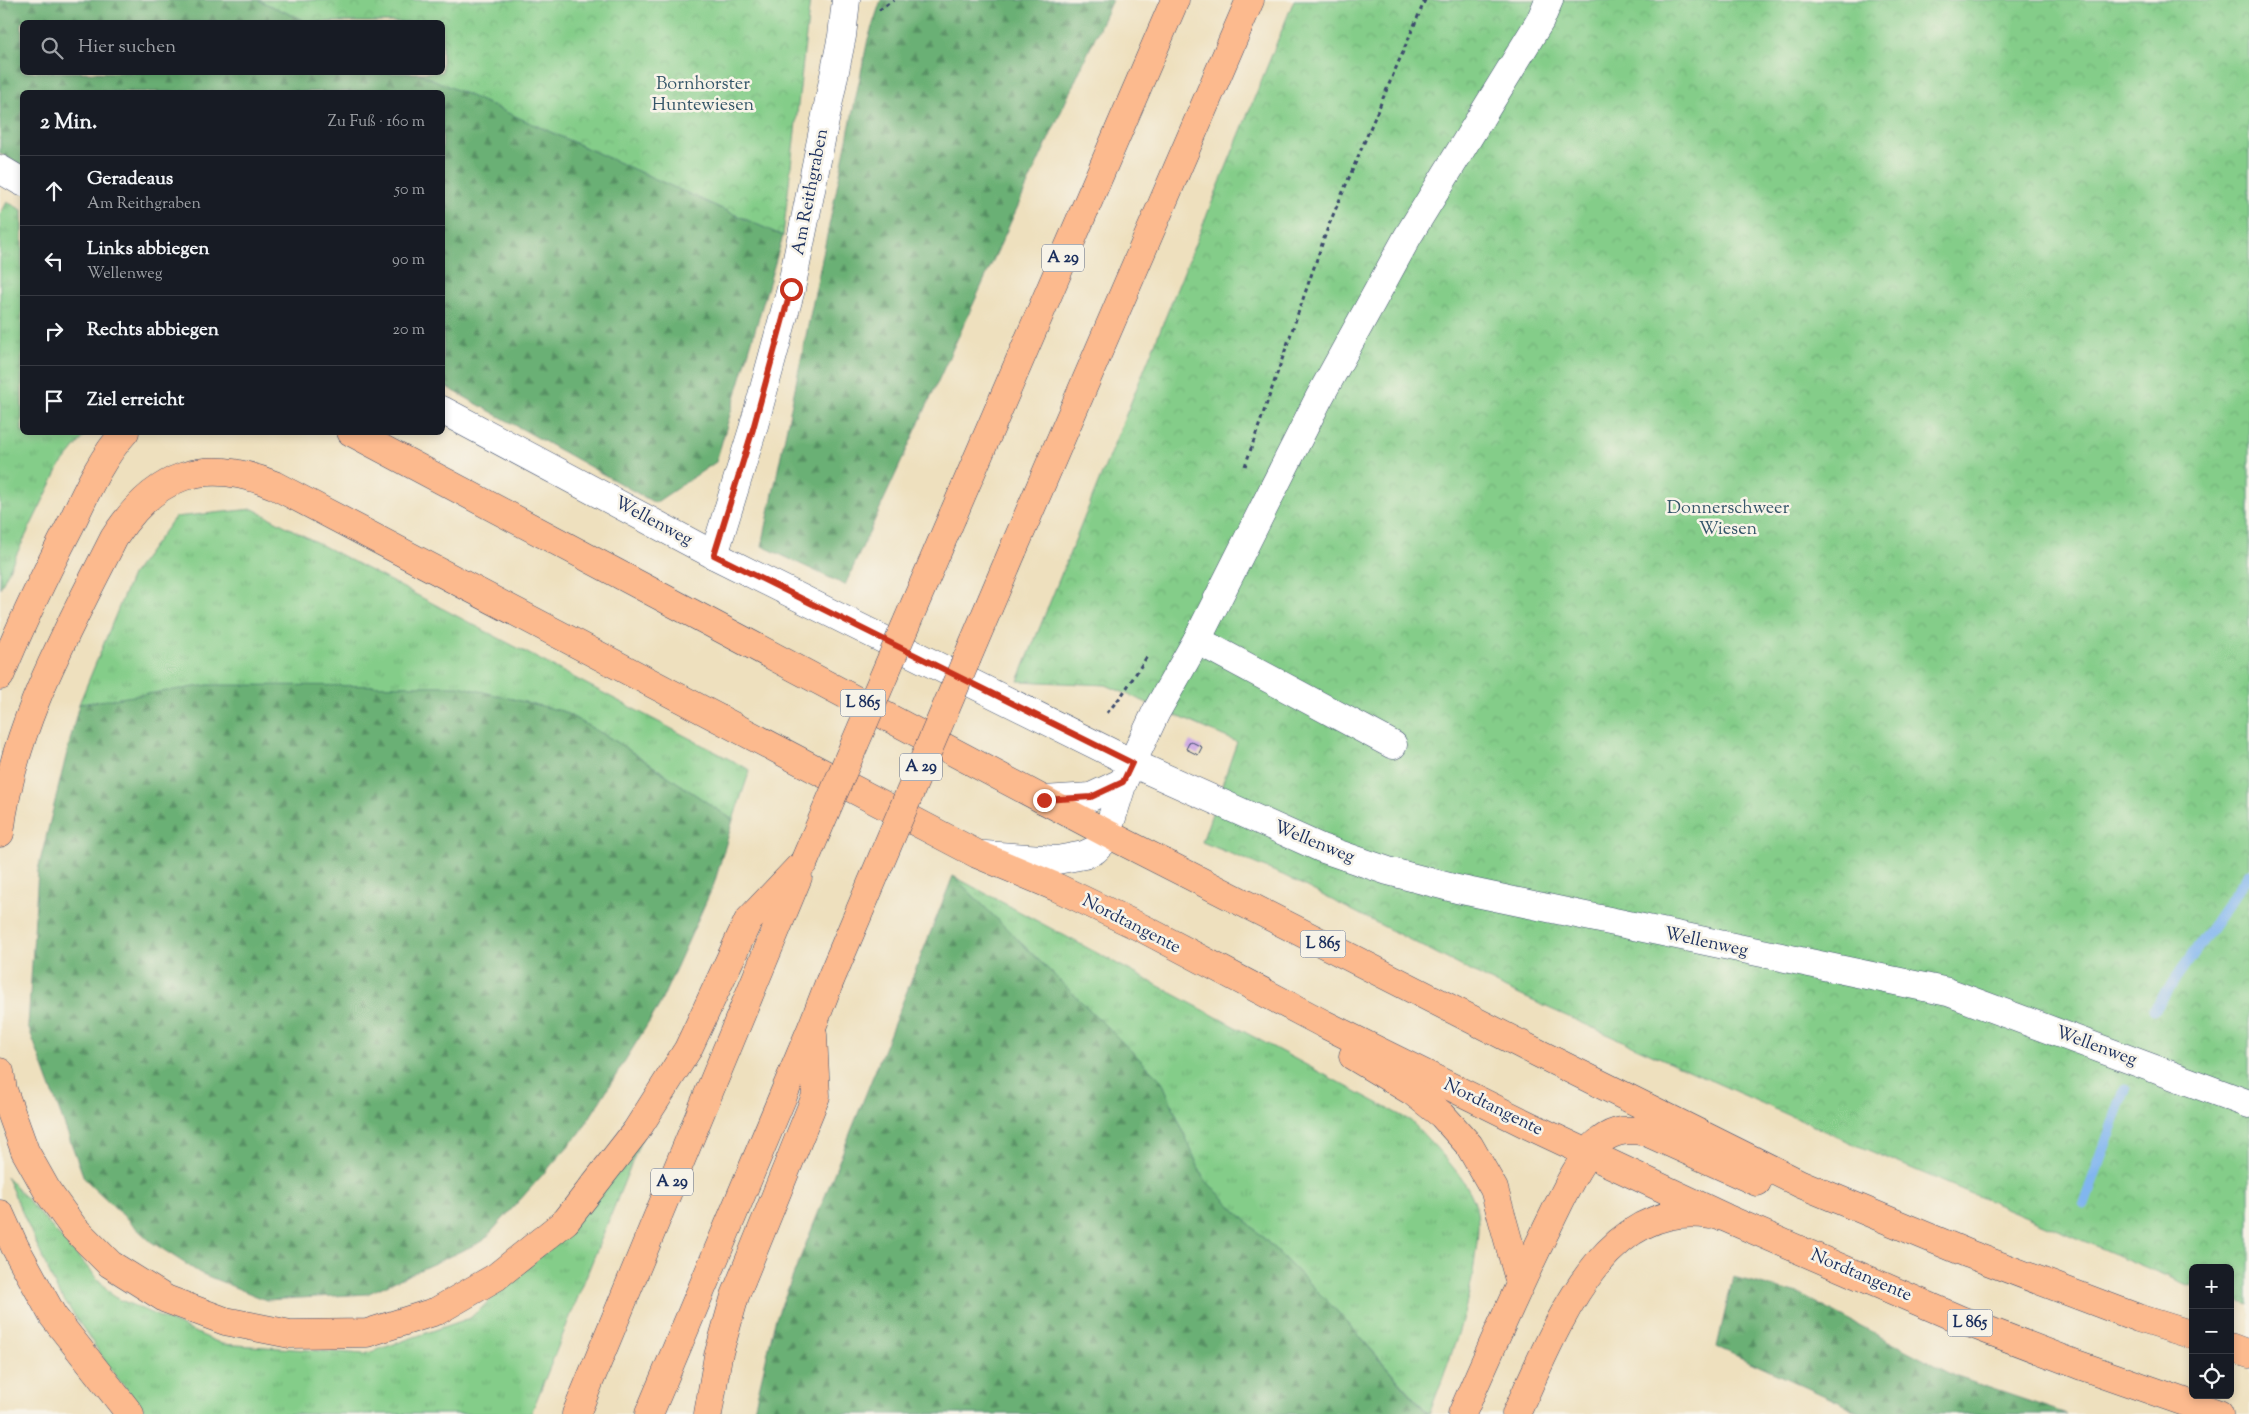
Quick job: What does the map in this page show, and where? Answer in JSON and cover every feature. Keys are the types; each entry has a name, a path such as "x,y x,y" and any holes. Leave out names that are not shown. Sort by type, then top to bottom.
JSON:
{"highway":[{"name":"A 29","path":"576,1414 804,862 1175,0"},
{"name":"A 29","path":"650,1414 829,983 1250,0"},
{"path":"0,676 25,615 88,488 102,463 123,435"},
{"name":"L 865","path":"357,435 1108,834 1520,1044 1801,1184 1969,1254 2138,1318 2189,1334"},
{"name":"Nordtangente","path":"0,833 15,754 37,694 123,523 150,495 182,477 213,470 251,475 274,484 787,756 977,854 1056,887 1146,930 1324,1024 1587,1154 1726,1218 1961,1320 2079,1365 2219,1414"},
{"path":"0,1072 3,1090 25,1151 48,1192 74,1228 110,1264 166,1299 225,1321 290,1334 367,1333 437,1311 496,1277 566,1221 636,1131 688,1049 748,921 804,862"},
{"path":"1324,1024 1357,1060 1413,1092 1442,1114 1469,1145 1494,1189 1520,1283"},
{"path":"708,1414 718,1356 735,1296 816,1096 812,1027"},
{"path":"1462,1414 1520,1283 1561,1199 1587,1154 1599,1141 1616,1132 1630,1129 1646,1132 1774,1190 1801,1184"},
{"path":"1516,1414 1568,1304 1602,1258 1620,1239 1642,1226 1666,1216 1695,1213 1726,1218"},
{"path":"0,1214 15,1248 53,1316 130,1414"},
{"path":"2234,1349 2249,1354"}],"street":[{"name":"Am Reithgraben","path":"714,555 753,429 791,289 842,36 846,0"},
{"path":"977,854 1057,860 1095,850 1108,834 1128,772 1156,712 1197,640 1319,398 1408,236 1540,21 1550,0"},
{"path":"0,169 20,181"},
{"name":"Wellenweg","path":"445,412 714,555 1085,740 1128,772 1321,848 1388,871 1457,889 1625,926 1948,992 2249,1104"},
{"path":"1197,640 1393,746"},
{"path":"1044,800 1091,797 1128,772"}],"path":[{"path":"1244,468 1328,227 1425,0"},
{"path":"1085,740 1122,695 1148,654"}],"green space":[{"path":"0,0 258,0 303,20 20,20 20,75 423,75 783,236 716,462 655,503 445,386 445,90 20,90 20,164 0,154"},
{"name":"Bornhorster Huntewiesen","path":"258,0 810,0 783,236 423,75 445,75 445,20 303,20"},
{"path":"881,0 1112,0 845,585 762,546 868,39"},
{"name":"Donnerschweer Wiesen","path":"1294,0 2249,0 2249,1305 2234,1300 2234,1264 2189,1264 2189,1285 2183,1283 1849,1142 1506,989 1283,875 1202,842 1237,742 1106,685 1018,681"},
{"path":"7,202 20,209 20,435 85,435 60,466 0,588 0,215"},
{"path":"253,509 750,770 733,820 617,742 562,711 79,704 132,575 175,517"},
{"path":"208,685 459,686 562,711 617,742 733,820 714,884 659,1006 580,1133 483,1241 367,1294 266,1300 200,1273 150,1241 84,1178 28,1026 38,870 79,704"},
{"path":"953,876 1411,1121 1446,1159 1463,1180 1474,1201 1478,1219 1478,1232 1473,1271 1464,1313 1452,1354 1429,1414 1335,1309 1203,1178 1161,1081"},
{"path":"953,876 1162,1081 1203,1178 1335,1309 1428,1414 753,1414 775,1321"},
{"path":"643,1135 531,1414 148,1414 114,1374 57,1290 6,1176 114,1297 222,1344 365,1354 470,1318 563,1236"},
{"path":"1733,1277 1799,1294 1957,1377 2067,1414 1865,1414 1717,1347"}],"building":[{"path":"1190,741 1202,747 1198,755 1186,749"}],"waterway":[{"path":"2154,1010 2249,874"},
{"path":"2084,1204 2125,1089"}],"route":[{"path":"791,289 753,429 714,555 1132,763 1123,782 1091,797 1044,800"}]}
